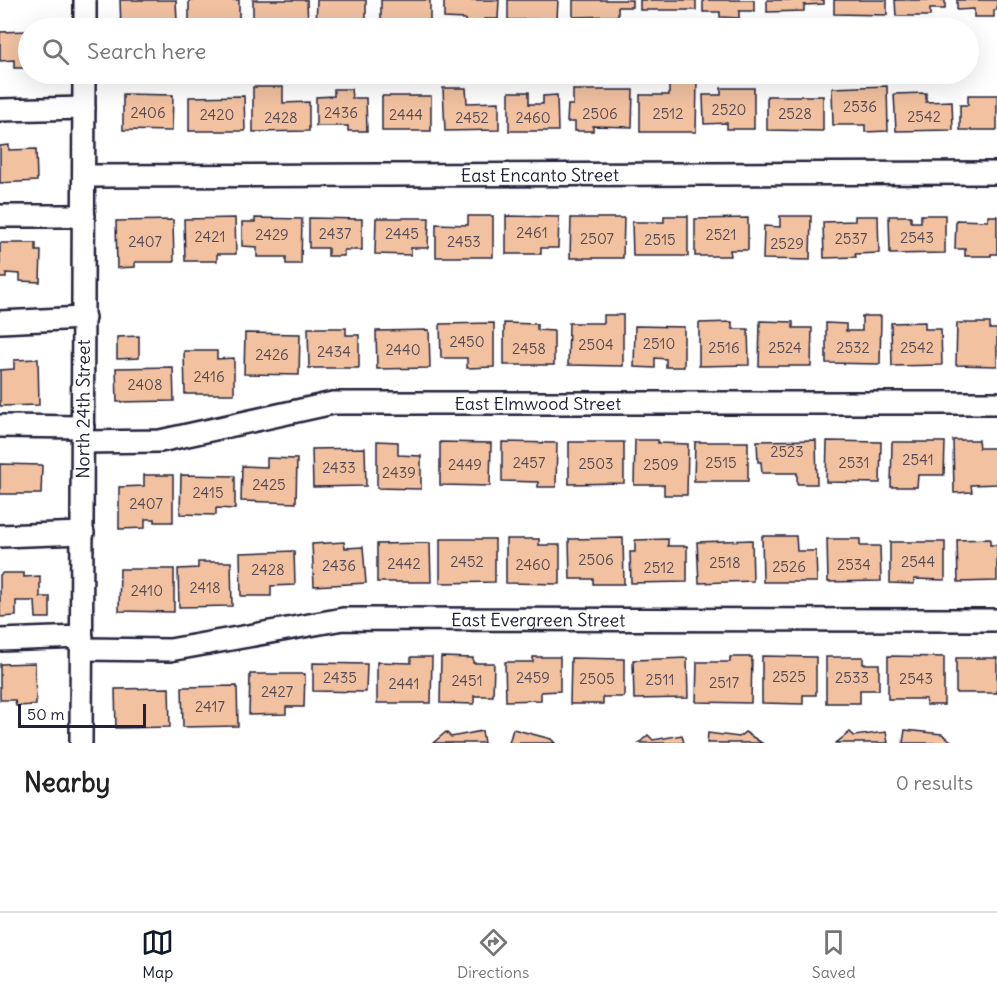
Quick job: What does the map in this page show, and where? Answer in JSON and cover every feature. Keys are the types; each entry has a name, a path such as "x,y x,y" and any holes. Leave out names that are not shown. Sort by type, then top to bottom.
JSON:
{"street":[{"path":"85,0 85,18"},
{"name":"North 24th Street","path":"81,743 84,84"},
{"path":"0,110 84,108"},
{"name":"East Encanto Street","path":"84,176 997,173"},
{"path":"0,216 84,216"},
{"path":"0,322 84,318"},
{"name":"East Elmwood Street","path":"0,426 160,441 333,403 997,403"},
{"path":"0,536 83,533"},
{"name":"East Evergreen Street","path":"0,640 82,643 170,650 343,619 997,620"}],"building":[{"path":"120,0 176,0 177,18 121,18"},
{"path":"189,0 239,0 239,18 189,18"},
{"path":"253,0 307,0 308,18 253,18"},
{"path":"317,0 366,0 366,18 316,18"},
{"path":"381,0 430,0 430,18 381,18"},
{"path":"444,0 499,0 498,18 444,18"},
{"path":"508,0 558,0 557,18 508,18"},
{"path":"573,0 632,0 632,7 618,7 618,16 573,17"},
{"path":"640,0 696,0 696,10 640,10"},
{"path":"703,0 754,0 754,11 739,11 739,18 720,17 720,12 703,12"},
{"path":"767,0 824,0 824,4 804,5 804,11 767,12"},
{"path":"834,0 887,0 887,15 834,14"},
{"path":"895,0 945,0 945,9 930,9 930,16 896,16"},
{"path":"957,0 997,0 997,10 994,10 994,17 974,17 974,9 957,10"},
{"path":"18,31 18,68 14,68 14,60 0,61 0,32"},
{"path":"669,84 697,84 696,132 640,132 640,95 669,95"},
{"path":"887,86 888,131 865,132 865,125 833,125 832,88"},
{"path":"253,87 283,87 283,103 309,102 309,131 253,132"},
{"path":"443,88 466,88 467,103 499,102 499,130 445,131"},
{"path":"721,88 754,88 754,129 727,129 727,123 704,124 703,95 721,95"},
{"path":"334,89 351,89 352,98 366,98 367,131 348,131 348,126 316,126 316,97 334,96"},
{"path":"573,90 633,90 632,127 593,126 593,131 575,131 575,122 567,122 568,105 573,105"},
{"path":"509,92 529,92 529,104 543,104 543,96 557,95 558,131 509,131"},
{"path":"926,93 926,102 952,101 953,130 896,131 894,94"},
{"path":"123,94 173,95 172,131 123,130"},
{"path":"968,95 997,95 997,130 960,130 960,105 968,105"},
{"path":"244,96 245,131 189,131 189,97"},
{"path":"382,96 431,96 431,131 382,131"},
{"path":"767,96 823,96 823,131 767,130"},
{"path":"9,145 9,150 36,149 37,181 0,183 0,146"},
{"path":"921,215 945,215 945,253 890,254 889,216 911,216 911,222 921,222"},
{"path":"468,216 493,216 493,257 436,257 436,224 468,225"},
{"path":"506,216 559,217 558,248 541,248 541,254 506,254"},
{"path":"664,216 688,216 688,256 633,256 632,222 664,222"},
{"path":"780,216 811,216 810,260 763,259 764,226 780,227"},
{"path":"855,216 878,216 879,253 855,254 856,257 824,258 823,222 855,221"},
{"path":"988,216 997,216 997,254 965,256 965,249 955,249 956,220 988,221"},
{"path":"235,218 236,254 217,254 217,261 185,261 184,219"},
{"path":"255,218 302,219 301,264 286,264 286,257 257,257 257,247 242,246 242,222 255,222"},
{"path":"309,218 362,219 362,250 344,250 344,256 328,256 328,248 309,248"},
{"path":"376,218 429,218 428,248 411,248 411,255 375,254"},
{"path":"571,218 624,218 623,258 570,258"},
{"path":"748,218 748,250 730,250 731,256 695,256 695,219"},
{"path":"173,220 174,262 135,262 135,267 117,268 116,221"},
{"path":"0,243 36,243 36,251 41,251 40,282 20,281 20,274 6,273 6,278 0,278"},
{"path":"604,315 623,315 623,366 568,365 569,323 604,323"},
{"path":"862,316 881,316 880,364 826,363 826,323 846,324 846,331 862,331"},
{"path":"760,321 793,322 793,328 812,328 811,366 759,366"},
{"path":"732,322 732,329 748,329 749,365 699,366 699,323"},
{"path":"925,322 925,329 941,329 942,365 892,366 891,323"},
{"path":"494,323 494,367 467,368 467,358 441,358 440,324"},
{"path":"504,323 537,324 537,330 554,331 554,365 504,365"},
{"path":"957,323 990,323 990,329 997,329 997,366 956,365"},
{"path":"635,326 684,327 684,367 666,367 666,359 655,358 655,368 634,367"},
{"path":"308,328 346,328 346,335 359,335 359,368 309,368"},
{"path":"429,330 430,368 377,369 376,331"},
{"path":"245,333 300,334 299,375 244,374"},
{"path":"139,336 139,358 117,359 117,337"},
{"path":"184,351 217,351 217,359 234,358 234,394 185,394"},
{"path":"38,359 39,405 0,406 0,370 14,369 14,360"},
{"path":"173,367 174,401 117,402 116,368"},
{"path":"635,440 688,444 687,495 664,495 664,485 634,485"},
{"path":"816,440 817,484 797,484 797,473 762,473 761,462 758,462 757,441"},
{"path":"953,440 978,440 979,448 997,448 997,484 971,485 972,492 954,493"},
{"path":"377,441 398,442 398,455 421,456 421,489 377,488"},
{"path":"827,441 881,442 880,483 826,482"},
{"path":"440,442 491,443 490,486 440,485"},
{"path":"502,442 557,443 556,487 538,487 538,482 502,481"},
{"path":"569,442 624,442 624,483 569,484"},
{"path":"695,442 748,442 748,481 694,481"},
{"path":"892,442 945,442 944,475 918,475 917,487 891,487"},
{"path":"365,448 366,486 313,487 312,449"},
{"path":"267,458 297,459 296,503 241,501 242,466 267,467"},
{"path":"0,464 42,465 41,494 0,494"},
{"path":"144,475 173,475 173,522 155,522 155,519 145,519 145,528 119,529 119,487 144,486"},
{"path":"181,475 235,476 235,509 216,508 216,515 180,514"},
{"path":"762,536 796,536 797,551 816,551 817,582 763,582"},
{"path":"623,538 624,584 593,584 593,579 570,579 569,539"},
{"path":"440,539 495,539 495,582 440,583"},
{"path":"506,539 539,539 539,545 560,545 560,584 506,583"},
{"path":"668,539 668,546 687,546 687,582 631,583 630,552 635,552 635,540"},
{"path":"827,539 860,539 860,546 880,546 881,581 828,582"},
{"path":"990,539 990,545 997,545 997,581 958,582 957,540"},
{"path":"752,540 753,581 699,583 697,542"},
{"path":"344,542 345,548 363,547 366,583 314,586 312,544"},
{"path":"890,542 945,542 945,580 914,579 914,584 890,583"},
{"path":"430,543 431,582 377,582 377,544"},
{"path":"294,551 295,585 271,586 271,596 241,596 240,553"},
{"path":"198,562 231,562 232,606 179,607 178,569 198,568"},
{"path":"120,569 174,569 174,612 119,611"},
{"path":"24,573 24,577 40,576 40,597 50,597 50,618 36,618 35,601 16,601 16,616 0,617 0,575"},
{"path":"762,656 816,657 816,695 803,695 803,704 762,703"},
{"path":"888,656 944,657 944,705 926,705 926,699 888,699"},
{"path":"411,657 432,657 431,703 377,703 377,662 411,663"},
{"path":"441,657 473,658 473,663 494,663 493,696 474,696 474,704 440,703"},
{"path":"533,657 560,657 560,691 541,692 541,700 506,701 505,662 533,662"},
{"path":"730,657 752,657 751,703 696,702 697,662 730,662"},
{"path":"826,657 863,657 863,664 879,664 879,690 860,690 860,703 826,703"},
{"path":"571,658 624,659 624,697 603,697 603,704 570,704"},
{"path":"687,658 688,698 634,699 633,660"},
{"path":"956,658 997,658 997,693 956,693"},
{"path":"35,663 36,705 16,706 15,700 0,700 0,664"},
{"path":"313,663 367,664 366,692 313,691"},
{"path":"250,674 305,674 304,707 286,707 286,714 249,715"},
{"path":"237,686 238,726 183,727 182,687"},
{"path":"169,688 170,727 116,728 115,689"},
{"path":"513,729 551,739 555,743 509,743"},
{"path":"905,730 942,734 954,743 903,743"},
{"path":"482,731 484,743 433,743 446,732 451,737"},
{"path":"745,732 762,743 707,743 708,733 739,737"},
{"path":"850,732 854,736 886,732 888,743 836,743"},
{"path":"648,735 653,740 682,735 684,743 639,743"}]}
